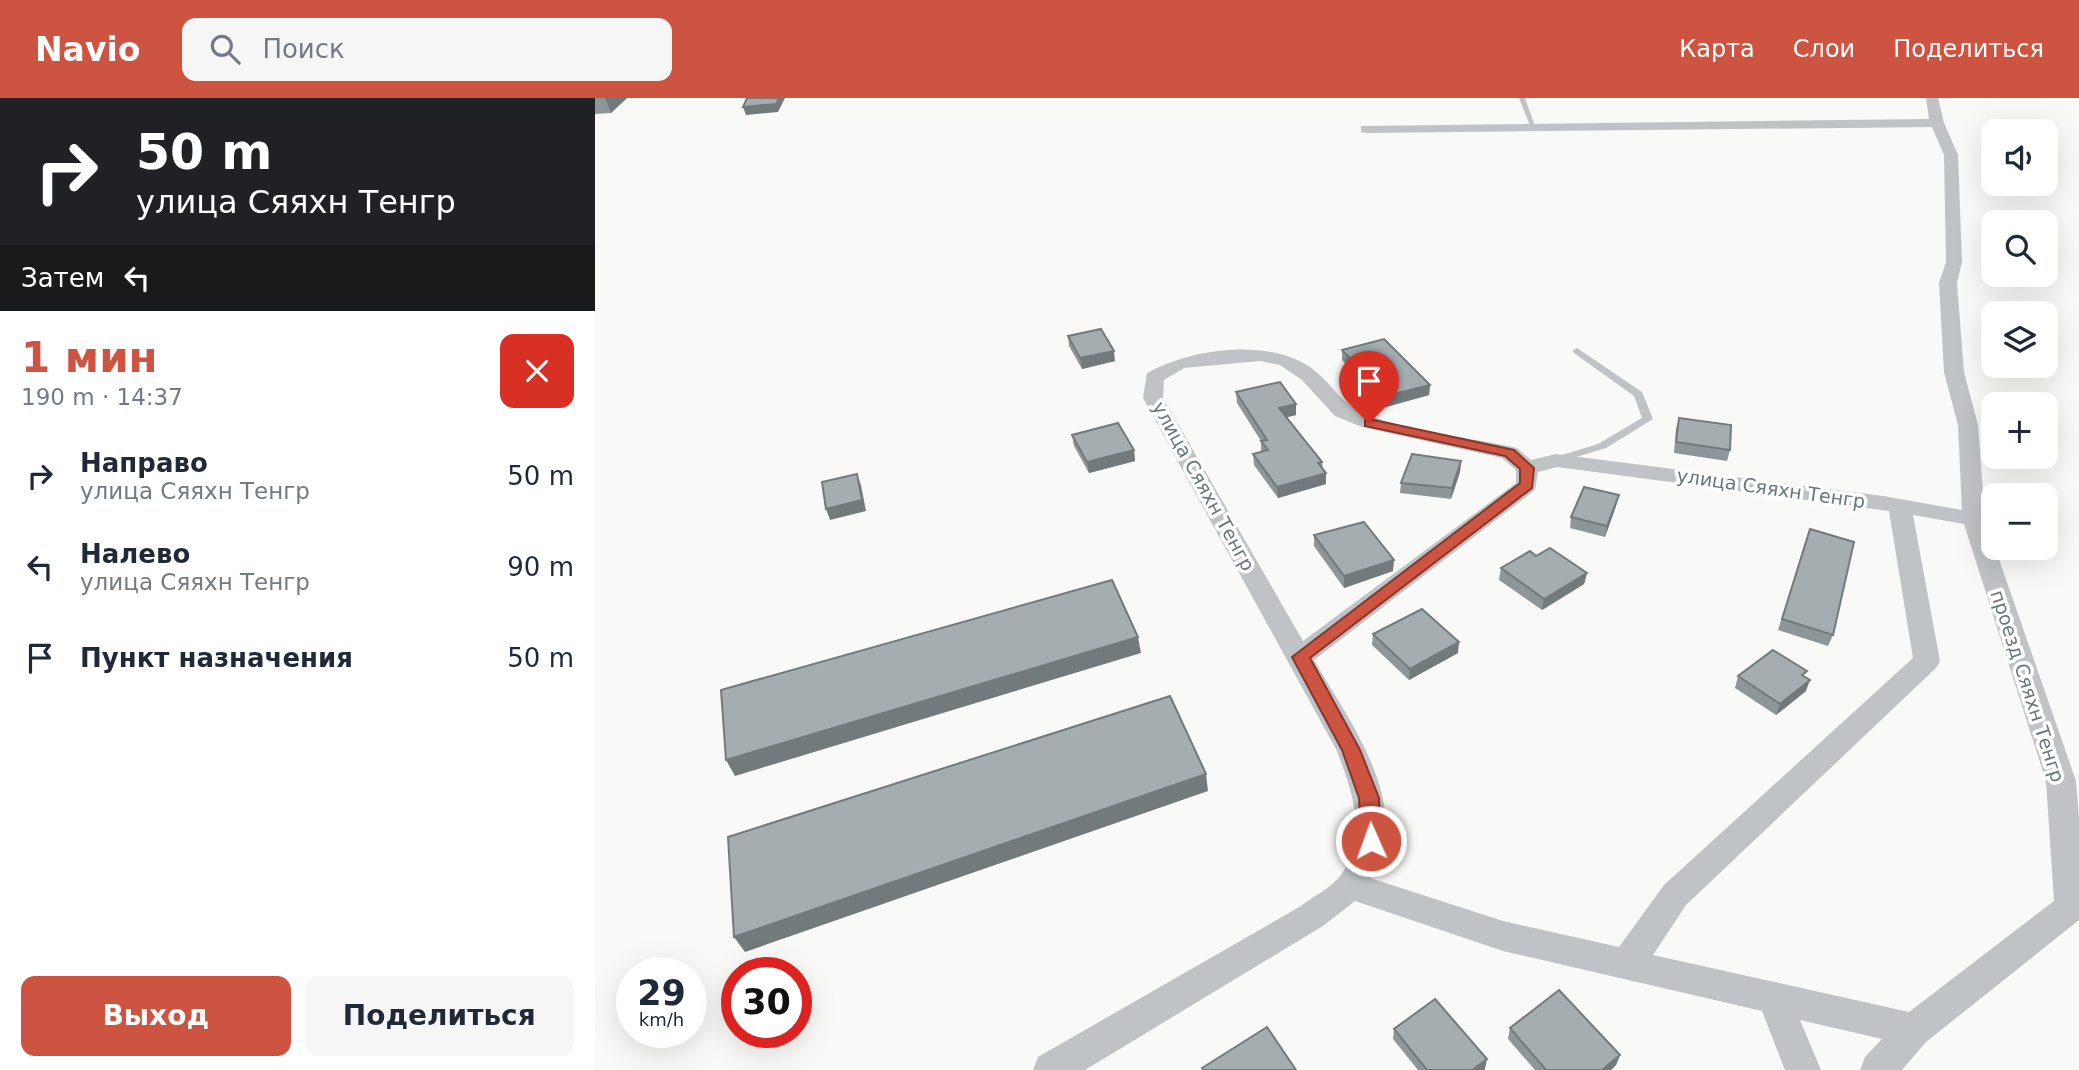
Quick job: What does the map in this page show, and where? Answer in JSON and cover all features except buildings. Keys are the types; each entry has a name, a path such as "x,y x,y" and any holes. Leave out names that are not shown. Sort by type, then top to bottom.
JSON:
{"street":[{"name":"проезд Сяяхн Тенгр","path":"1878,1070 1915,1030 2075,907 2061,781 1974,519 1968,425 1954,372 1948,283 1954,262 1951,155 1937,123 1932,98"},
{"path":"1366,129 1937,123"},
{"name":"улица Сяяхн Тенгр","path":"1051,1070 1312,916 1351,886 1371,841 1369,798 1351,750 1153,398 1154,377 1179,363 1260,355 1286,360 1309,376 1342,412 1369,423 1509,453 1527,468 1556,460 1974,519"},
{"path":"1300,657 1527,485 1527,468"},
{"path":"1627,964 1675,895 1927,661 1900,508"},
{"path":"1351,886 1503,936 1915,1030"},
{"path":"1774,998 1803,1070"}],"lane":[{"path":"1522,98 1534,128"},
{"path":"1556,460 1602,446 1648,419 1639,394 1577,351"}],"route":[{"path":"1369,423 1509,453 1527,468 1527,485 1300,657 1351,750 1369,798 1371,841"}]}
